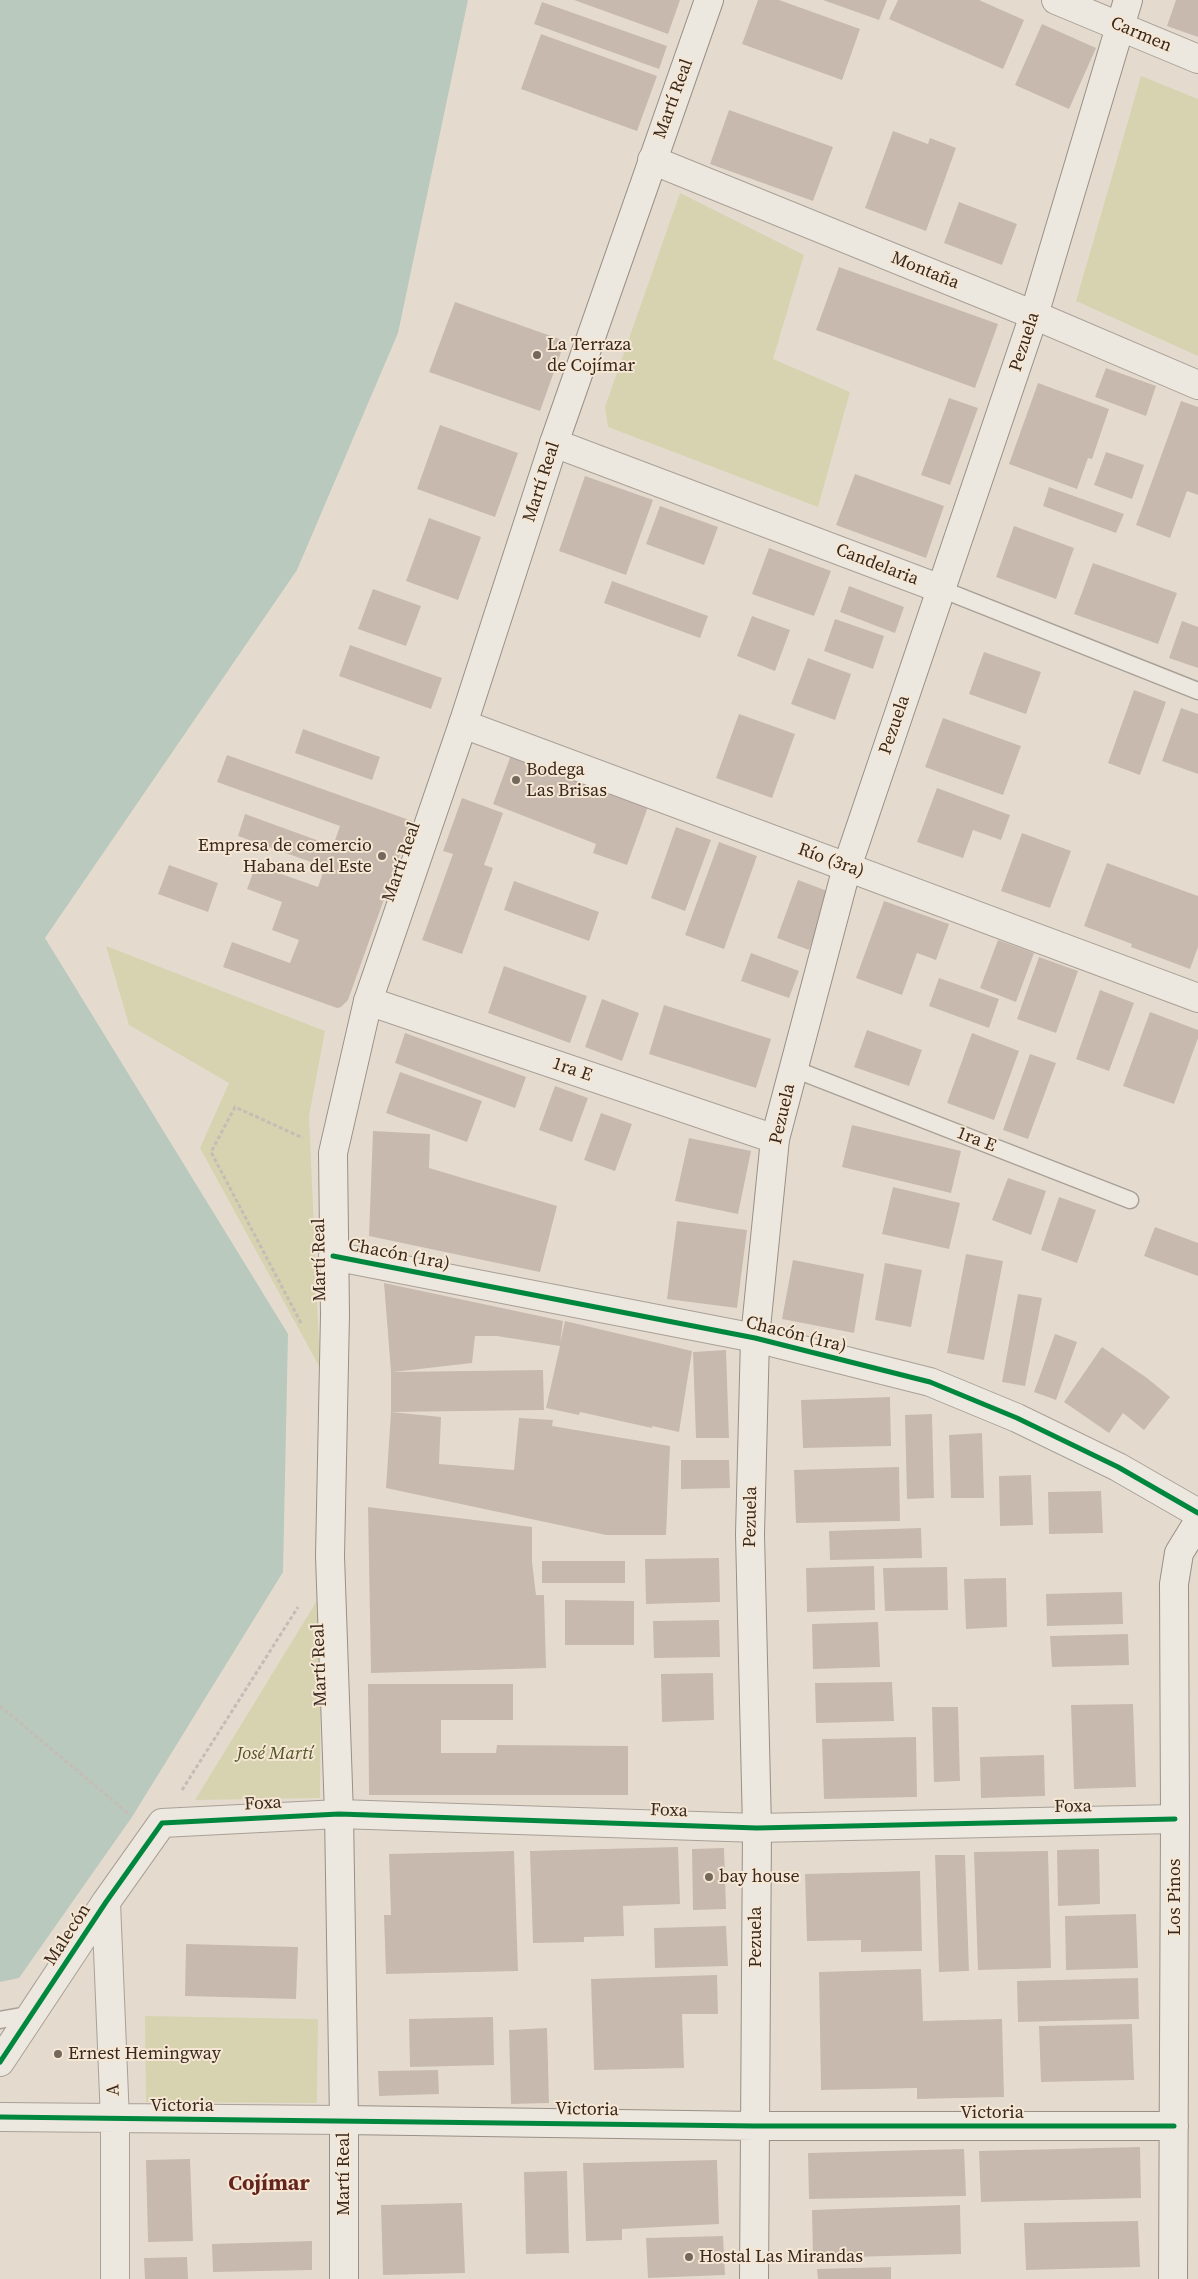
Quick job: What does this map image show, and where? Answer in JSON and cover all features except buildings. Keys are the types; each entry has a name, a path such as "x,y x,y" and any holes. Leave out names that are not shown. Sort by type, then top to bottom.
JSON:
{"street":[{"name":"Martí Real","path":"344,2279 344,2120 339,1814 330,1556 335,1315 333,1153 368,1001 464,724 554,443 709,0"},
{"name":"Carmen","path":"1056,0 1124,13 1198,59"},
{"name":"Pezuela","path":"754,2279 757,1828 750,1534 755,1338 775,1139 847,867 1034,315 1124,13"},
{"name":"Montaña","path":"652,160 1034,315 1198,385"},
{"name":"Candelaria","path":"554,443 941,589"},
{"name":"Río (3ra)","path":"464,724 1198,998"},
{"name":"1ra E","path":"368,1001 775,1139"},
{"name":"Chacón (1ra)","path":"333,1256 755,1338 930,1382 1017,1418 1118,1467 1198,1513"},
{"name":"Los Pinos","path":"1173,2279 1176,1819 1174,1584 1179,1553 1198,1522"},
{"name":"Foxa","path":"162,1823 339,1814 757,1828 1176,1819"},
{"name":"Malecón","path":"0,2062 106,1902 162,1823"},
{"name":"A","path":"106,1902 115,2120 115,2279"},
{"name":"Victoria","path":"0,2117 115,2120 344,2120 755,2126 1174,2126"}],"lane":[{"name":"Candelaria","path":"941,589 1198,691"},
{"name":"1ra E","path":"794,1069 1130,1200"},
{"path":"0,2020 33,2014"}],"path":[{"path":"302,1325 211,1152 234,1107 303,1136 304,1146"},
{"path":"162,1823 302,1601"},
{"path":"0,1706 132,1816"}],"green space":[{"path":"1141,76 1198,99 1198,356 1076,301"},
{"path":"680,193 804,255 773,359 850,392 818,507 608,427 605,407"},
{"path":"106,946 325,1031 309,1116 320,1368 200,1148 229,1083 129,1025"},
{"name":"José Martí","path":"321,1594 320,1798 195,1800"},
{"path":"145,2016 318,2019 317,2103 146,2102"}],"shaded area":[{"path":"0,0 468,0 398,333 297,570 45,938 288,1334 283,1572 132,1817 19,1978 0,1982"}],"cycle path":[{"path":"333,1256 755,1338 930,1382 1017,1418 1118,1467 1198,1513"},
{"path":"0,2062 106,1902 162,1823 339,1814 757,1828 1175,1819"},
{"path":"0,2117 755,2126 1174,2126"}],"place":[{"name":"La Terraza de Cojímar","path":"537,355"},
{"name":"Bodega Las Brisas","path":"516,780"},
{"name":"Empresa de comercio Habana del Este","path":"382,856"},
{"name":"bay house","path":"709,1877"},
{"name":"Ernest Hemingway","path":"58,2054"},
{"name":"Hostal Las Mirandas","path":"689,2257"}],"district":[{"name":"Cojímar","path":"269,2184"}]}
